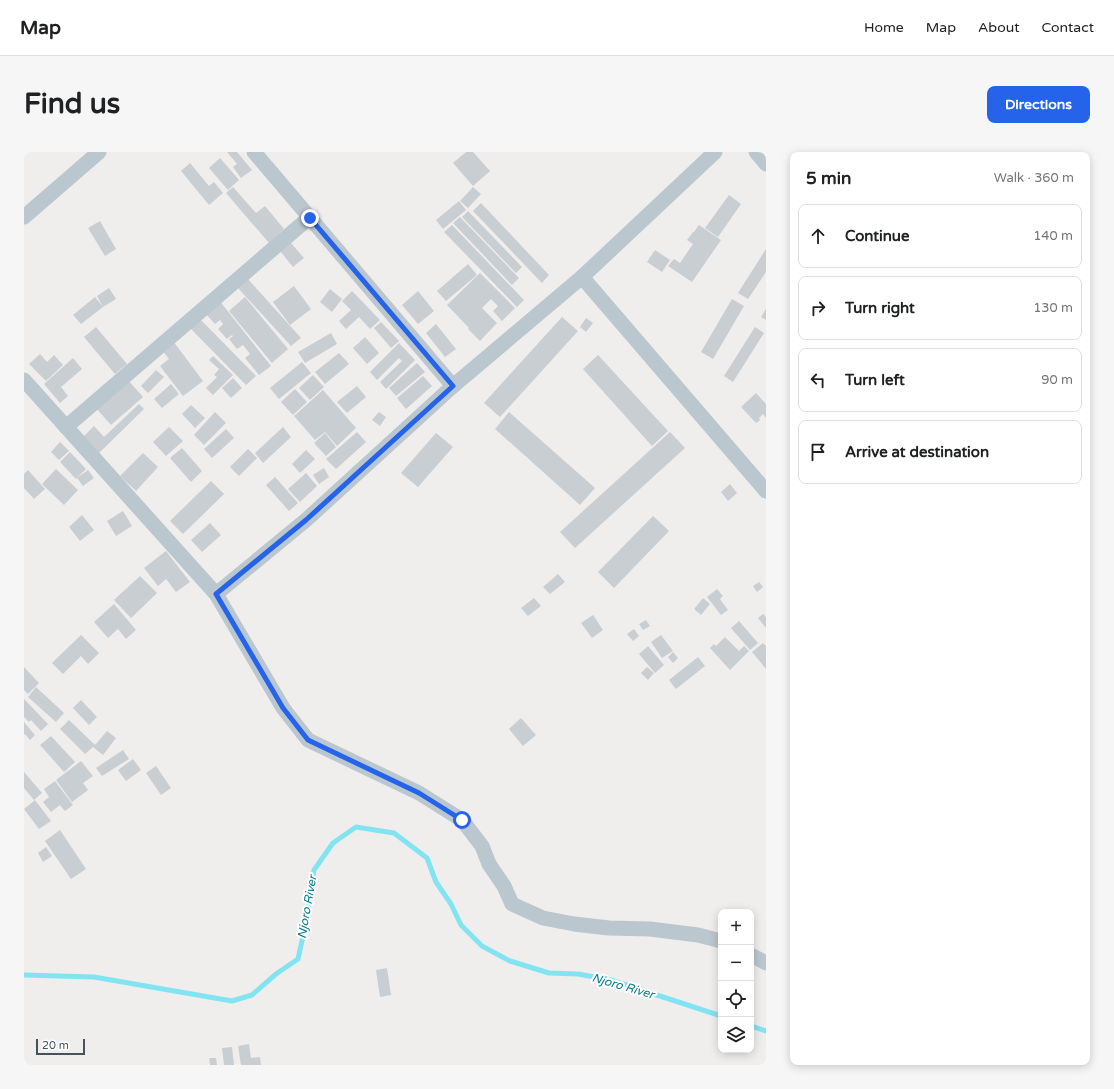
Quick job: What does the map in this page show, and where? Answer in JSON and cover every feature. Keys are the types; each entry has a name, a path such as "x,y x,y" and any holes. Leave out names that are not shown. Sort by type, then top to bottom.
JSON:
{"street":[{"path":"24,217 100,152"},
{"path":"254,152 453,386"},
{"path":"216,594 306,520 453,386 582,277 715,152"},
{"path":"756,152 766,164"},
{"path":"66,427 310,218"},
{"path":"582,277 766,491"},
{"path":"24,380 216,594 283,708 308,740 419,793 462,820 482,846 489,864 504,886 512,904 543,918 574,924 609,928 650,929 698,935 718,940"},
{"path":"754,957 766,963"}],"building":[{"path":"227,152 237,152 252,170 241,178 233,167 237,164"},
{"path":"466,152 473,152 490,171 473,186 453,163"},
{"path":"220,158 239,180 228,190 209,168"},
{"path":"190,163 209,186 214,182 223,193 209,205 181,171"},
{"path":"233,187 256,213 265,206 284,229 269,243 226,193"},
{"path":"473,187 481,194 468,208 460,201"},
{"path":"729,195 741,204 718,237 705,228"},
{"path":"459,201 466,210 443,229 436,220"},
{"path":"481,203 549,275 542,283 473,211"},
{"path":"468,211 522,267 516,273 462,217"},
{"path":"460,217 519,278 512,285 453,223"},
{"path":"100,221 116,249 105,256 88,228"},
{"path":"452,225 524,300 517,307 444,232"},
{"path":"699,225 721,240 692,282 668,266 674,259 680,263 693,244 687,240"},
{"path":"290,242 304,258 293,267 280,251"},
{"path":"766,249 766,272 748,299 738,293"},
{"path":"655,250 670,260 662,272 647,262"},
{"path":"468,264 477,275 446,301 437,291"},
{"path":"480,273 515,308 502,321 493,311 498,306 491,299 482,308 497,323 480,341 447,305"},
{"path":"247,278 301,338 291,346 237,287"},
{"path":"294,286 311,309 290,325 273,302"},
{"path":"109,288 116,299 103,307 97,296"},
{"path":"330,289 342,299 332,312 320,302"},
{"path":"352,291 380,320 370,329 359,317 346,329 339,321 351,310 342,301"},
{"path":"418,291 434,311 418,324 402,305"},
{"path":"95,297 103,307 81,324 73,315"},
{"path":"245,297 288,349 272,363 229,311"},
{"path":"732,299 744,306 713,359 701,352"},
{"path":"219,300 271,366 259,375 245,358 250,354 243,345 237,349 229,339 233,336 232,335 227,339 218,329 223,324 220,320 215,324 206,314"},
{"path":"766,309 766,320 761,317"},
{"path":"562,317 578,331 500,417 484,403"},
{"path":"586,318 593,323 586,332 580,327"},
{"path":"200,319 256,376 246,385 190,328"},
{"path":"381,322 399,341 391,348 374,328"},
{"path":"436,324 456,349 445,357 426,333"},
{"path":"96,327 127,364 115,374 84,337"},
{"path":"755,327 764,333 733,382 724,376"},
{"path":"331,333 337,344 305,363 298,352"},
{"path":"365,337 379,353 367,364 353,348"},
{"path":"173,341 203,381 183,396 160,366 169,359 162,350"},
{"path":"399,343 415,360 386,389 380,382 402,361 399,358 377,380 370,372"},
{"path":"339,353 349,364 325,384 315,372"},
{"path":"40,354 47,362 54,355 63,365 46,381 29,364"},
{"path":"598,355 668,431 652,446 583,369"},
{"path":"213,356 233,375 213,395 206,388 217,377 214,375 219,369 209,360"},
{"path":"73,358 82,369 61,387 68,396 60,403 44,384"},
{"path":"302,362 311,373 279,399 270,388"},
{"path":"417,363 425,372 396,396 389,388"},
{"path":"156,370 164,377 148,393 141,386"},
{"path":"313,375 324,387 310,400 299,388"},
{"path":"423,376 432,386 406,409 397,398"},
{"path":"233,378 242,388 231,398 222,388"},
{"path":"128,380 143,397 111,425 96,408"},
{"path":"171,384 179,394 162,408 154,399"},
{"path":"357,386 366,397 347,413 337,402"},
{"path":"295,389 307,402 293,415 281,402"},
{"path":"323,390 356,428 337,446 325,432 315,440 294,416"},
{"path":"756,393 766,404 766,418 763,414 759,418 760,420 756,423 741,407"},
{"path":"139,404 144,409 99,453 84,436 94,426 104,437"},
{"path":"191,405 205,418 195,428 182,414"},
{"path":"215,412 226,423 204,445 194,435"},
{"path":"379,412 386,417 380,426 372,420"},
{"path":"509,412 595,488 580,505 495,429"},
{"path":"169,427 183,441 166,456 153,442"},
{"path":"283,427 291,437 263,463 255,453"},
{"path":"226,429 234,438 212,458 204,449"},
{"path":"357,432 366,442 336,469 326,459"},
{"path":"670,432 685,448 575,548 560,532"},
{"path":"325,433 336,447 326,456 314,443"},
{"path":"436,433 453,447 418,487 401,473"},
{"path":"60,442 69,451 59,460 51,452"},
{"path":"182,448 202,471 191,482 170,458"},
{"path":"248,449 257,458 239,476 230,467"},
{"path":"306,450 315,459 300,473 292,464"},
{"path":"70,452 86,469 76,479 60,462"},
{"path":"143,453 158,467 136,491 120,476"},
{"path":"324,468 329,477 319,484 313,475"},
{"path":"56,469 78,490 64,505 42,484"},
{"path":"28,470 45,489 34,499 24,488 24,474"},
{"path":"88,470 94,478 83,486 77,478"},
{"path":"306,473 317,486 300,502 288,489"},
{"path":"275,477 298,503 289,511 266,485"},
{"path":"211,481 224,494 183,534 170,521"},
{"path":"730,484 737,493 728,501 721,492"},
{"path":"123,511 132,526 116,536 107,521"},
{"path":"82,515 94,530 80,541 69,527"},
{"path":"653,516 669,531 614,588 598,572"},
{"path":"210,523 221,535 202,552 191,540"},
{"path":"166,551 190,582 176,592 166,579 158,586 144,568"},
{"path":"558,574 565,582 550,594 543,587"},
{"path":"140,576 157,593 131,618 114,600"},
{"path":"759,582 763,587 757,592 753,586"},
{"path":"717,589 723,596 720,599 728,610 721,615 707,597"},
{"path":"534,598 541,606 528,616 521,608"},
{"path":"703,598 710,604 701,615 694,609"},
{"path":"114,604 136,630 126,639 118,629 108,638 94,622"},
{"path":"763,614 766,617 766,628 758,618"},
{"path":"593,615 603,630 592,638 581,623"},
{"path":"646,620 650,626 643,630 639,624"},
{"path":"739,621 758,643 750,650 731,628"},
{"path":"634,629 639,636 633,641 627,634"},
{"path":"81,635 99,653 88,664 81,656 63,674 52,663"},
{"path":"661,635 673,651 662,658 651,642"},
{"path":"725,637 739,651 744,646 749,651 730,670 710,648 714,644 716,646"},
{"path":"763,643 766,646 766,669 752,652"},
{"path":"648,646 664,665 655,673 639,654"},
{"path":"673,652 678,658 673,663 668,657"},
{"path":"698,657 705,666 676,689 669,680"},
{"path":"24,667 39,683 28,694 24,690"},
{"path":"647,667 654,673 648,680 641,673"},
{"path":"36,687 64,713 56,722 28,697"},
{"path":"24,699 48,724 41,731 31,720 29,722 24,717"},
{"path":"81,700 97,717 89,725 73,708"},
{"path":"521,718 536,735 523,746 509,729"},
{"path":"69,720 95,745 107,731 116,738 103,755 93,747 85,754 60,729"},
{"path":"24,722 35,735 30,740 25,734 24,735"},
{"path":"51,736 75,762 64,772 40,745"},
{"path":"123,750 129,759 102,776 96,768"},
{"path":"133,759 141,770 126,781 118,770"},
{"path":"81,761 93,776 83,783 88,790 72,802 56,780"},
{"path":"156,766 171,788 161,795 146,773"},
{"path":"24,772 42,793 34,800 24,788"},
{"path":"55,781 73,805 65,811 60,805 51,812 43,802 49,797 44,789"},
{"path":"35,800 51,821 39,829 24,809"},
{"path":"60,830 86,869 71,879 45,841"},
{"path":"46,847 52,856 43,862 38,853"},
{"path":"387,968 391,995 380,997 376,970"},
{"path":"249,1044 251,1058 260,1057 261,1065 241,1065 238,1046"},
{"path":"232,1047 234,1065 224,1065 222,1048"},
{"path":"209,1058 216,1058 217,1065 210,1065"}],"waterway":[{"name":"Njoro River","path":"24,975 94,977 232,1001 252,995 276,974 298,959 307,918 314,870 333,843 356,827 394,833 427,858 436,882 451,904 461,925 482,946 510,961 549,973 578,974 611,980 718,1015"},
{"name":"Njoro River","path":"754,1027 766,1031"}],"route":[{"path":"310,218 453,386 306,520 216,594 283,708 308,740 419,793 462,820"}]}
